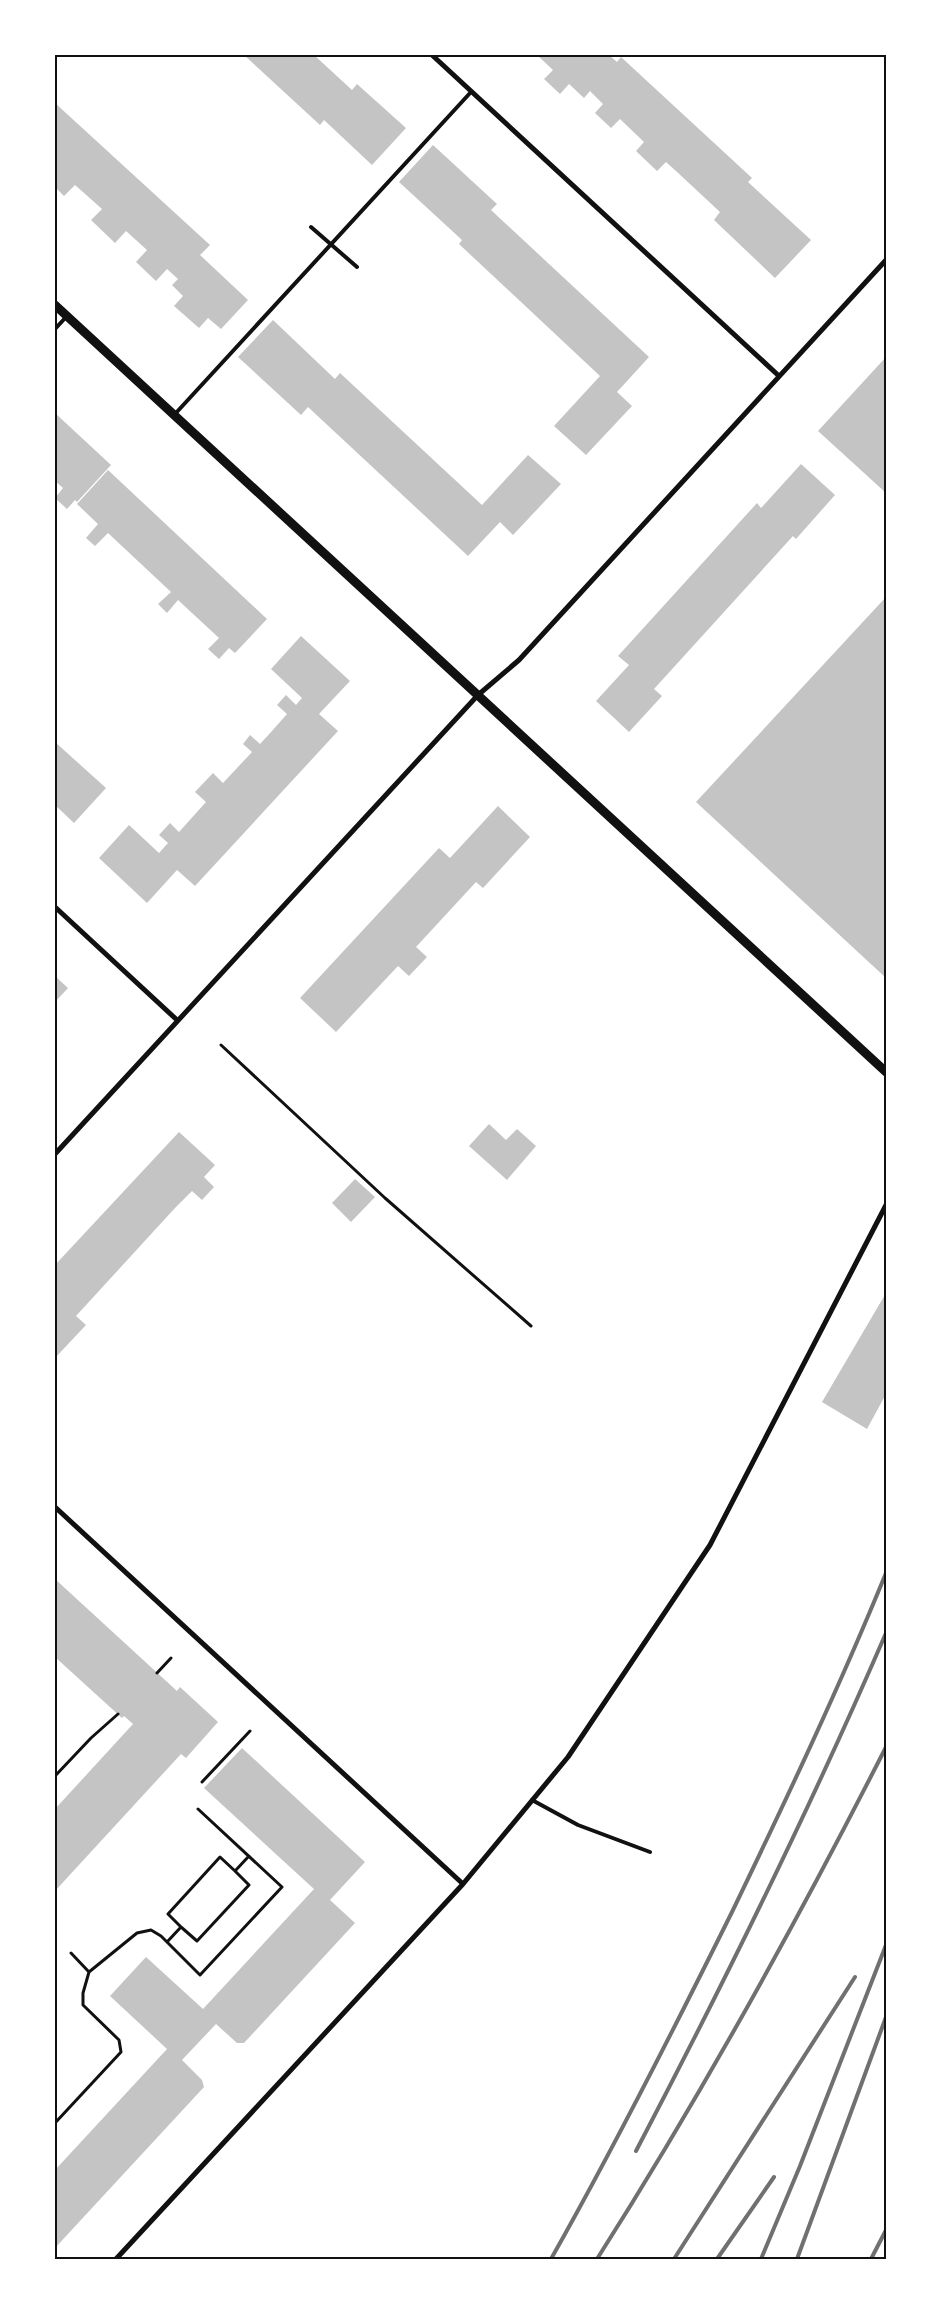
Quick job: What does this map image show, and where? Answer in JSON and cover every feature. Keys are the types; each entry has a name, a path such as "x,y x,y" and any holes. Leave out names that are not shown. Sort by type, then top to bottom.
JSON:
{"street":[{"path":"432,55 780,376"},
{"path":"55,1154 478,695 519,660 886,260"},
{"path":"55,305 886,1072"},
{"path":"55,907 177,1020"},
{"path":"116,2259 463,1884 568,1757 710,1545 886,1205"},
{"path":"55,1507 463,1884"}],"lane":[{"path":"174,415 471,92"},
{"path":"311,227 357,267"},
{"path":"55,330 67,316"},
{"path":"532,1800 578,1825 650,1852"}],"path":[{"path":"221,1045 385,1198 531,1326"},
{"path":"157,1673 171,1658"},
{"path":"55,1776 91,1738 118,1714"},
{"path":"202,1782 250,1731"},
{"path":"55,2123 121,2052 119,2040 83,2005 82,1993 89,1972 137,1933 151,1930 167,1942 200,1975 282,1887 198,1809"},
{"path":"235,1871 249,1856"},
{"path":"220,1857 235,1871 249,1885 196,1941 168,1914 220,1857"},
{"path":"167,1942 181,1927"},
{"path":"71,1953 89,1972"}],"building":[{"path":"244,55 314,55 352,90 357,84 406,128 372,165 324,120 320,125"},
{"path":"537,55 609,55 617,62 621,57 752,178 748,182 811,240 775,278 714,220 720,212 676,171 666,162 657,171 636,151 644,142 620,119 611,128 595,113 603,104 590,91 584,98 569,84 560,94 544,79 553,70"},
{"path":"55,103 210,245 200,255 248,300 221,329 208,318 199,328 174,306 183,296 172,285 178,279 167,269 156,281 136,262 147,250 126,231 115,243 91,220 102,209 75,185 64,196 55,187"},
{"path":"433,145 497,204 491,210 649,357 617,392 632,406 586,455 554,426 600,376 459,244 462,240 399,182"},
{"path":"273,320 335,379 340,373 482,505 528,455 561,484 513,535 500,522 468,556 308,407 301,415 238,357"},
{"path":"886,357 886,493 818,431"},
{"path":"55,413 111,465 77,502 75,500 67,509 55,498 63,488 55,481"},
{"path":"801,464 835,495 796,539 793,536 654,689 662,696 629,732 596,701 629,665 618,656 757,503 761,508"},
{"path":"108,470 267,619 235,653 229,648 219,659 208,649 219,638 178,600 167,613 158,604 171,592 108,533 95,546 86,538 98,524 77,504"},
{"path":"886,597 886,978 696,802"},
{"path":"301,636 350,681 319,714 338,731 195,886 177,870 147,903 99,858 129,825 159,853 168,843 159,835 170,823 179,832 206,802 195,792 213,773 223,783 252,752 243,744 250,735 260,744 287,714 277,705 286,695 296,705 302,698 271,669"},
{"path":"55,742 106,788 74,823 55,805"},
{"path":"498,806 530,837 483,888 476,882 416,947 427,957 409,976 398,966 336,1032 300,998 439,848 450,858"},
{"path":"55,976 68,988 55,1002"},
{"path":"489,1124 506,1140 517,1129 536,1146 507,1180 469,1146"},
{"path":"179,1132 215,1165 204,1177 214,1187 202,1200 192,1191 175,1208 76,1316 86,1325 55,1358 55,1265"},
{"path":"355,1179 375,1197 351,1222 332,1203"},
{"path":"886,1293 886,1394 867,1429 822,1402"},
{"path":"55,1579 177,1691 180,1687 218,1722 186,1758 181,1754 55,1891 55,1809 133,1724 124,1716 122,1718 55,1657"},
{"path":"242,1748 365,1862 330,1900 355,1923 244,2043 237,2043 216,2024 182,2060 202,2080 204,2087 55,2248 55,2170 167,2049 110,1996 146,1957 203,2009 314,1889 204,1788"}],"railway":[{"path":"551,2259 644,2087 732,1912 812,1744 886,1573"},
{"path":"636,2151 766,1894 886,1633"},
{"path":"597,2259 674,2134 748,2007 886,1747"},
{"path":"761,2259 800,2166 886,1945"},
{"path":"674,2259 855,1977"},
{"path":"797,2259 886,2017"},
{"path":"717,2259 774,2177"},
{"path":"871,2259 886,2230"}]}
